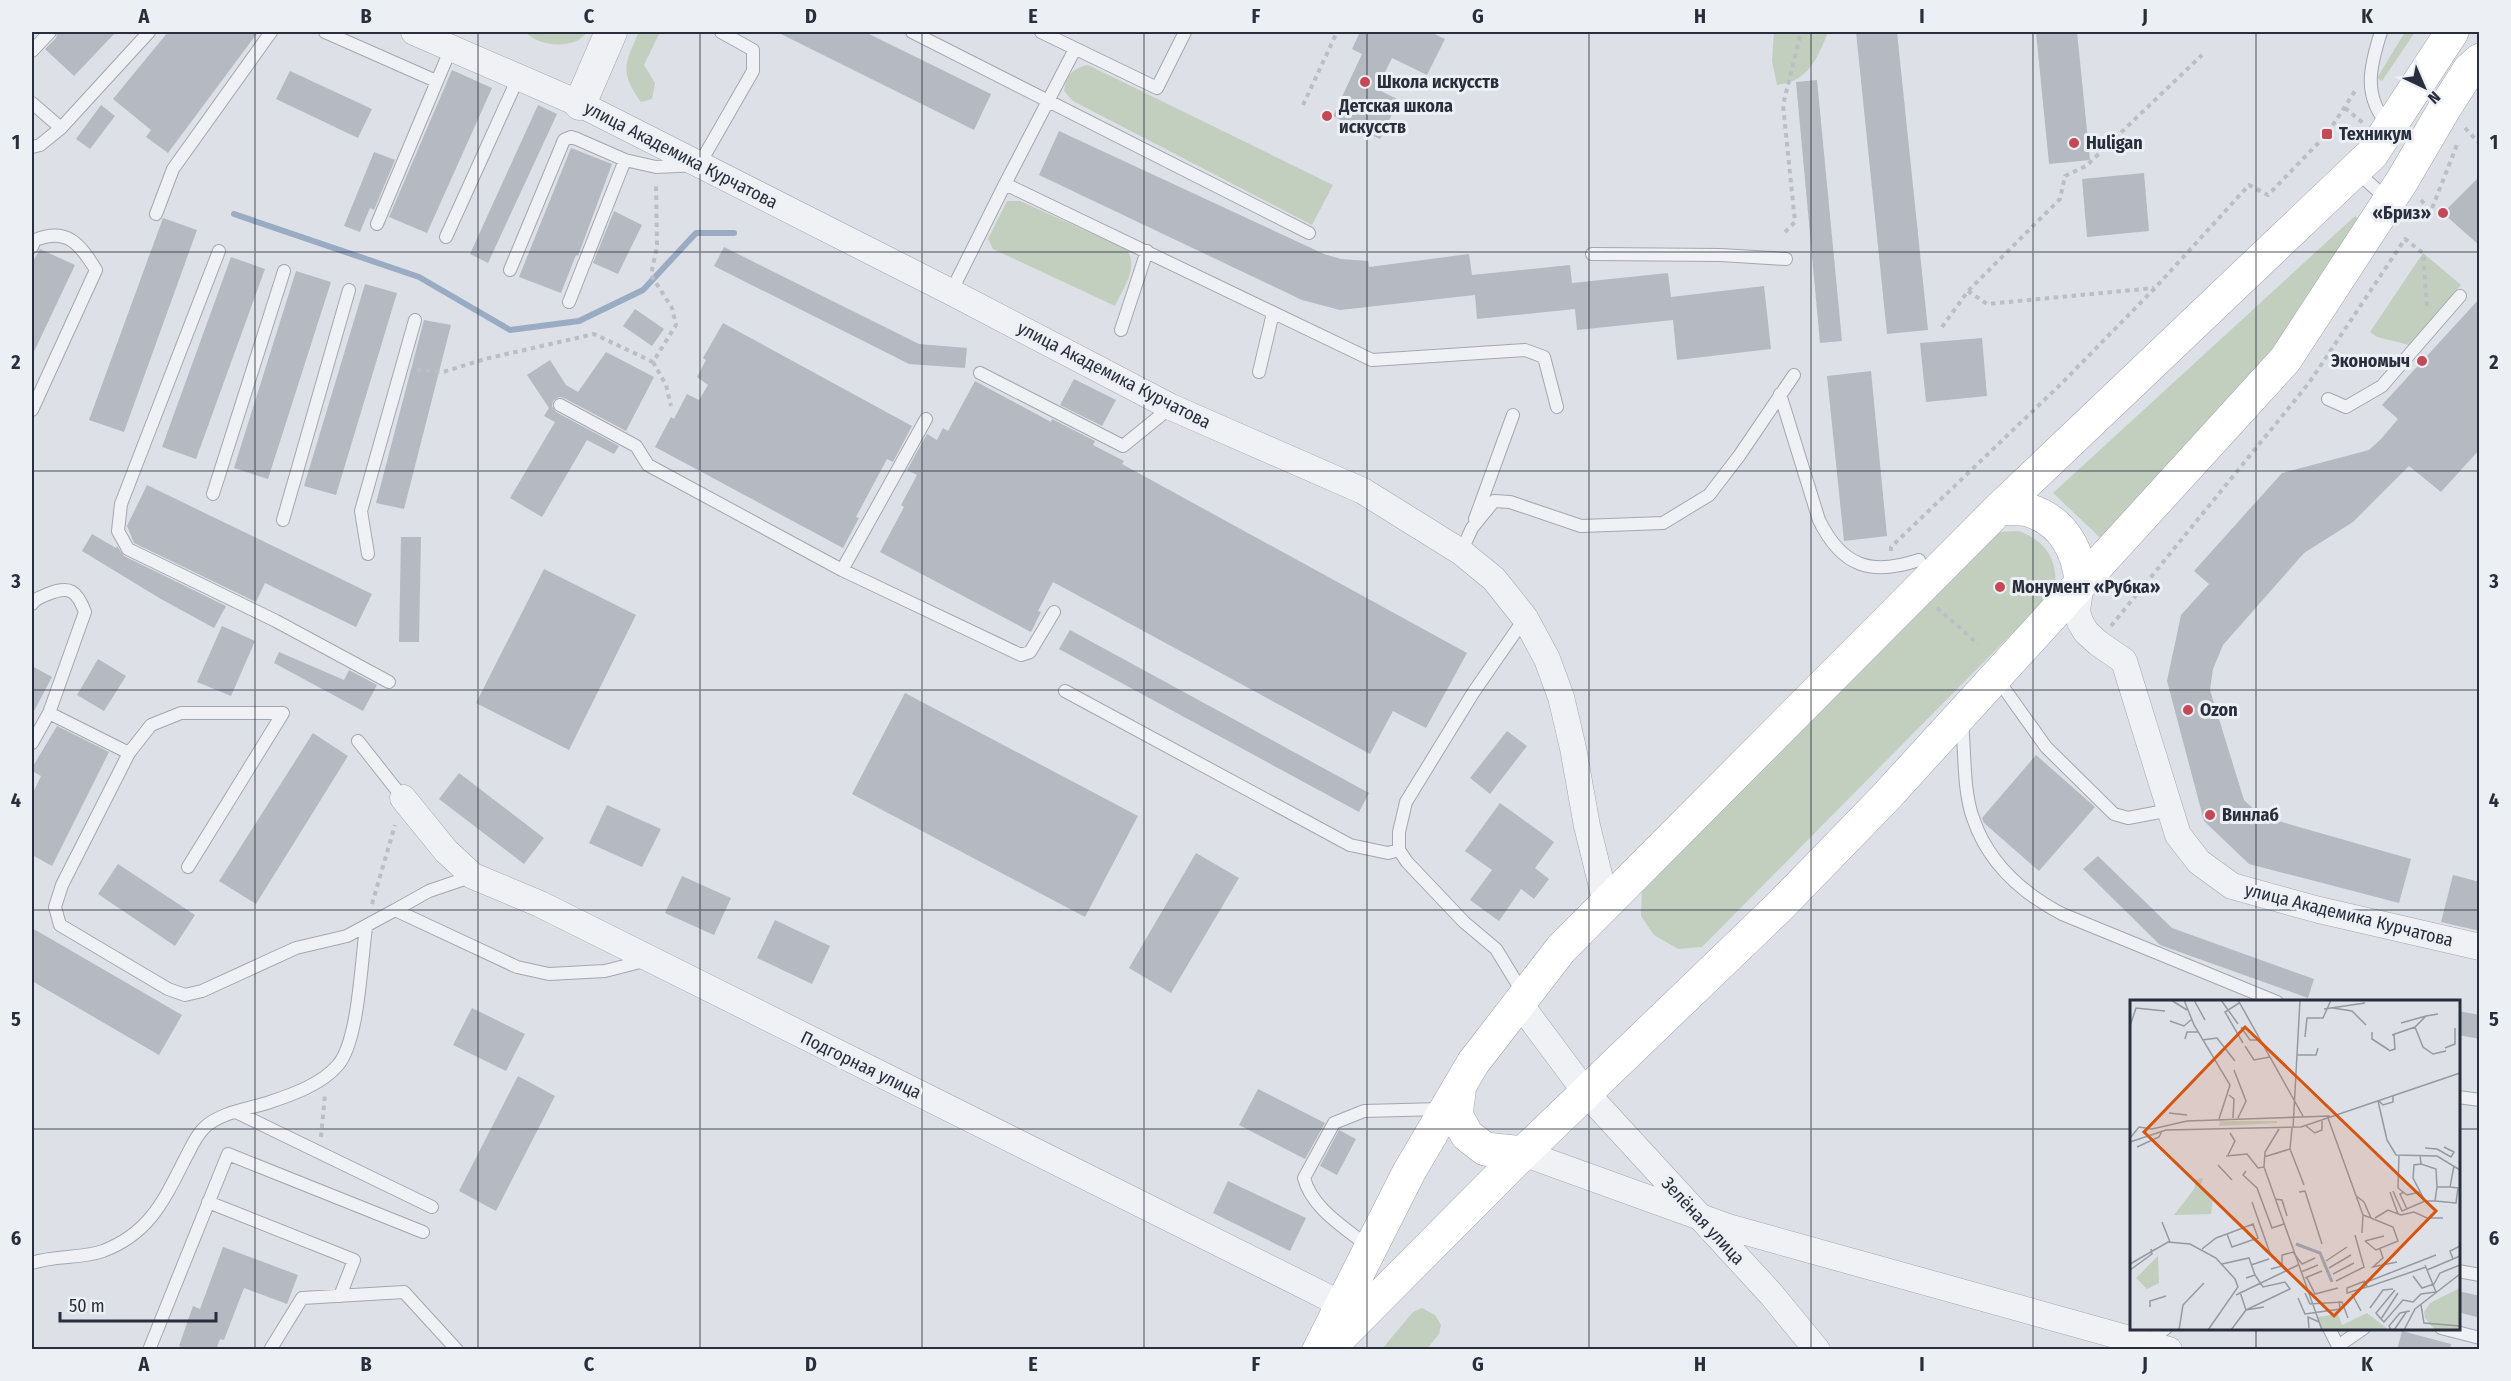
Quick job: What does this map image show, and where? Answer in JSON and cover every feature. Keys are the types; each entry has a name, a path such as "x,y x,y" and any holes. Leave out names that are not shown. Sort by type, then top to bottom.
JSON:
{"main road":[{"path":"1319,1350 1370,1248 1452,1097 1473,1063 1561,949 1999,509 2372,154 2452,32"},
{"path":"1327,1350 1523,1153 1587,1094 1780,906 1886,798 2285,360 2389,201 2469,70 2480,60"},
{"name":"улица Академика Курчатова","path":"1999,509 2028,510 2054,523 2078,558 2080,583"},
{"path":"1452,1097 1456,1115 1467,1135 1485,1149 1523,1153"}],"street":[{"name":"улица Академика Курчатова","path":"414,32 580,104 951,292 1171,407 1364,491 1461,552 1494,579 1525,618 1547,659 1561,698 1573,748 1580,825 1606,903"},
{"path":"580,104 611,32"},
{"name":"улица Академика Курчатова","path":"2080,583 2077,611 2080,622 2086,632 2098,643 2124,661 2178,835 2187,850 2216,876 2232,886 2319,910 2480,947"},
{"name":"Подгорная улица","path":"403,798 452,858 473,876 623,937 650,960 1341,1304"},
{"name":"Зелёная улица","path":"1522,1000 1587,1094 1771,1294 1817,1350"},
{"path":"1523,1153 1701,1218 2157,1346"}],"lane":[{"path":"32,51 50,32"},
{"path":"32,147 40,145 61,128 149,32"},
{"path":"156,214 173,169 271,32"},
{"path":"325,32 436,81"},
{"path":"510,270 564,140 571,137 625,160 656,167 699,165 753,71 753,50 721,32"},
{"path":"912,32 1309,233"},
{"path":"1041,32 1157,88 1185,32"},
{"path":"2381,32 2371,64 2371,81 2379,115 2390,127"},
{"path":"377,224 451,48"},
{"path":"951,292 1075,49"},
{"path":"446,237 518,78"},
{"path":"32,103 61,128"},
{"path":"569,302 625,160"},
{"path":"2355,170 2389,201"},
{"path":"1005,184 1372,360 1524,350 1544,357 1557,407"},
{"path":"32,247 35,240 55,234 68,238 84,251 96,270 32,410"},
{"path":"219,251 121,504 118,531 128,549 276,621 389,682"},
{"path":"1121,330 1148,251"},
{"path":"1592,254 1721,255 1786,259"},
{"path":"213,494 284,271"},
{"path":"283,520 349,290"},
{"path":"2328,399 2346,406 2382,386 2460,296"},
{"path":"1259,372 1273,313"},
{"path":"368,554 362,511 415,320"},
{"path":"980,373 1123,446 1171,407"},
{"path":"1472,528 1494,501 1510,502 1581,526 1663,523 1709,495 1739,456 1794,375"},
{"path":"1780,394 1819,520 1828,539 1843,555 1862,566 1895,568 1919,560"},
{"path":"560,405 636,447 648,465 842,570 1021,655 1030,652 1054,612"},
{"path":"1461,552 1513,415"},
{"path":"842,570 926,420"},
{"path":"32,604 35,599 60,589 71,591 80,598 85,612 49,713 32,743"},
{"path":"1522,1000 1496,949 1464,922 1407,862 1399,850 1399,832 1406,802 1473,693 1525,618"},
{"path":"1996,676 2046,747 2114,814 2128,818 2170,810"},
{"path":"1065,691 1350,845 1388,853 1399,850"},
{"path":"49,713 129,753"},
{"path":"188,867 283,713 181,713 151,725 129,753 62,885 55,907 60,925 168,989 185,995 202,991 296,948 347,936 366,928 429,891 473,876"},
{"path":"1961,714 1969,804 1973,819 1989,851 2018,886 2038,902 2062,914 2272,1000"},
{"path":"358,741 403,798"},
{"path":"395,910 517,967 549,974 605,971 650,960"},
{"path":"32,1263 45,1258 102,1251 138,1232 160,1207 194,1141 205,1126 218,1118 312,1085 328,1075 339,1064 346,1051 353,1026 366,928"},
{"path":"2460,1096 2480,1100"},
{"path":"1370,1248 1315,1202 1307,1190 1304,1178 1334,1123 1364,1111 1452,1097"},
{"path":"236,1112 432,1207"},
{"path":"149,1350 228,1154 423,1232"},
{"path":"208,1202 354,1260 340,1296"},
{"path":"2460,1271 2480,1275"},
{"path":"270,1350 302,1298 404,1292 457,1350"},
{"path":"2157,1346 2165,1330"},
{"path":"2329,1330 2338,1348 2363,1330"},
{"path":"2445,1330 2480,1338"}],"path":[{"path":"1303,105 1337,32"},
{"path":"1785,232 1795,222 1783,105 1801,32"},
{"path":"1942,327 1968,291 2061,199 2065,176 2086,166 2202,55"},
{"path":"1895,568 1890,558 1891,548 2062,383 2155,288 2249,185 2268,195 2327,134 2345,108"},
{"path":"2465,128 2480,144"},
{"path":"652,362 676,325 672,308 651,275 657,246 656,167"},
{"path":"2098,643 2309,382 2405,239 2423,253 2427,315"},
{"path":"1968,291 1987,303 2155,288"},
{"path":"401,369 443,372 485,359 594,334 652,362 666,385 671,406"},
{"path":"1918,592 1927,602 1943,611 1978,644"},
{"path":"366,928 403,798"}],"green space":[{"path":"525,32 588,32 576,41 549,44"},
{"path":"639,32 660,32 644,65 655,83 652,99 641,102 629,83 626,67"},
{"path":"1774,32 1828,32 1815,60 1804,74 1788,83 1777,85 1772,61"},
{"path":"2405,32 2415,32 2382,81 2377,78"},
{"path":"1088,65 1333,185 1312,225 1073,101 1064,91 1066,81 1071,73"},
{"path":"1007,201 1020,201 1126,249 1130,256 1131,270 1115,306 993,249 988,239"},
{"path":"2355,216 2363,223 2286,350 2109,546 2053,493"},
{"path":"2423,253 2461,285 2409,345 2377,337 2370,332"},
{"path":"2019,531 2029,535 2049,553 2055,570 2055,590 1702,947 1678,949 1654,935 1641,916 1642,890 2000,532"},
{"path":"1422,1308 1435,1315 1441,1325 1439,1334 1427,1349 1382,1349 1413,1312"}],"building":[{"path":"58,32 116,32 74,76 45,49 56,38"},
{"path":"168,32 258,32 168,153 146,137 151,130 113,99"},
{"path":"777,32 865,32 991,94 974,130"},
{"name":"Школа искусств","path":"1360,32 1430,32 1445,39 1427,75 1392,58 1377,89 1399,100 1380,139 1333,116 1362,54 1352,49"},
{"path":"1856,32 1897,32 1928,330 1887,334"},
{"path":"2036,32 2077,32 2090,160 2049,164"},
{"path":"452,70 492,88 427,233 389,217"},
{"path":"290,71 372,109 358,138 276,99"},
{"path":"1817,80 1842,341 1820,343 1796,82"},
{"path":"101,105 115,116 90,149 76,139"},
{"path":"538,105 557,114 488,263 470,254"},
{"path":"1059,131 1324,254 1341,259 1368,261 1369,267 1469,254 1472,275 1570,265 1572,283 1668,273 1671,297 1764,286 1771,349 1677,360 1673,320 1577,330 1575,309 1477,319 1475,295 1340,310 1302,300 1039,175"},
{"path":"571,148 612,164 578,256 576,255 561,293 519,277"},
{"path":"374,152 395,160 374,210 370,208 360,232 344,226"},
{"path":"2144,173 2149,231 2087,237 2082,179"},
{"path":"2480,176 2480,246 2443,213"},
{"path":"614,211 642,225 618,274 593,263"},
{"path":"163,218 197,230 124,432 89,420"},
{"path":"724,247 919,344 967,348 965,368 909,364 714,266"},
{"path":"40,249 75,265 32,356 32,263"},
{"path":"231,257 265,269 196,459 162,447"},
{"path":"296,271 331,282 268,479 234,468"},
{"path":"365,284 397,293 336,495 304,486"},
{"path":"2480,298 2480,449 2441,492 2409,466 2353,522 2304,553 2223,645 2213,669 2210,690 2244,800 2261,816 2411,859 2399,903 2249,864 2204,821 2167,681 2181,615 2209,584 2194,571 2282,473 2369,450 2381,439 2398,419 2382,405"},
{"path":"635,309 664,329 652,346 623,326"},
{"path":"424,320 451,325 404,509 376,503"},
{"path":"723,323 912,426 893,462 887,459 856,517 859,518 843,548 655,447 671,417 674,419 687,394 699,400 708,385 697,377 706,360 703,358"},
{"path":"1982,338 1987,396 1926,402 1920,343"},
{"path":"606,352 654,377 626,431 564,398 559,397 553,401 552,406 556,412 619,446 614,454 587,440 542,517 510,498 555,422 544,416 549,408 527,375 550,360 566,385 578,392"},
{"path":"1871,371 1887,536 1844,541 1827,376"},
{"path":"1074,379 1116,400 1102,426 1060,405"},
{"path":"975,381 1051,422 1052,419 1095,441 1093,445 1124,461 1122,464 1467,653 1426,728 1393,711 1370,754 1053,582 1038,611 1041,612 1031,632 880,552 904,507 901,505 917,475 907,470 927,434 937,440 943,428 948,431"},
{"path":"147,485 372,594 356,627 265,583 256,602 134,543 127,526"},
{"path":"92,534 116,548 117,546 124,556 226,606 214,628 82,551"},
{"path":"401,537 421,537 419,642 399,642"},
{"path":"544,569 636,615 569,750 476,703"},
{"path":"222,626 255,641 231,696 197,682"},
{"path":"1070,630 1369,793 1359,812 1059,649"},
{"path":"279,652 344,680 349,670 377,685 363,711 274,663"},
{"path":"98,659 126,676 104,711 77,695"},
{"path":"32,666 52,677 32,715"},
{"path":"905,693 1138,816 1085,917 852,794"},
{"path":"57,726 109,752 52,866 32,855 32,795 41,776 32,771 32,768"},
{"path":"1507,731 1527,746 1490,794 1470,778"},
{"path":"313,733 348,756 256,904 219,881"},
{"path":"2036,755 2095,807 2039,871 1984,823 1982,818"},
{"path":"459,773 544,838 524,864 439,799"},
{"path":"1500,803 1554,842 1535,868 1549,879 1534,899 1521,889 1499,921 1470,900 1492,870 1465,851"},
{"path":"607,805 661,829 642,867 589,843"},
{"path":"1196,853 1239,878 1171,993 1129,968"},
{"path":"2098,856 2172,928 2314,979 2308,998 2160,945 2083,869"},
{"path":"118,864 195,915 175,946 98,894"},
{"path":"2453,875 2480,882 2480,931 2441,922"},
{"path":"682,876 731,898 714,935 665,913"},
{"path":"775,920 830,946 812,984 757,958"},
{"path":"32,928 182,1015 159,1055 32,981"},
{"path":"472,1008 525,1034 506,1071 453,1045"},
{"path":"2460,1011 2480,1015 2480,1039 2460,1035"},
{"path":"518,1076 555,1096 496,1211 459,1191"},
{"path":"1258,1089 1325,1123 1305,1159 1239,1125"},
{"path":"1339,1130 1356,1139 1337,1175 1320,1166"},
{"path":"1228,1181 1306,1218 1290,1251 1213,1213"},
{"path":"223,1247 298,1275 287,1304 244,1288 224,1340 220,1339 216,1350 189,1350 179,1346 193,1306 200,1309"},
{"path":"2460,1291 2480,1296 2480,1318 2460,1313"},
{"path":"2402,1331 2451,1344 2450,1350 2397,1350"}],"waterway":[{"path":"234,214 419,277 510,330 579,321 643,290 696,233 734,233"}],"place":[{"name":"Школа искусств","path":"1365,82"},
{"name":"Детская школа искусств","path":"1327,116"},
{"name":"Техникум","path":"2327,134"},
{"name":"Huligan","path":"2074,143"},
{"name":"«Бриз»","path":"2443,213"},
{"name":"Экономыч","path":"2422,361"},
{"name":"Монумент «Рубка»","path":"2000,587"},
{"name":"Ozon","path":"2188,710"},
{"name":"Винлаб","path":"2210,815"}]}
